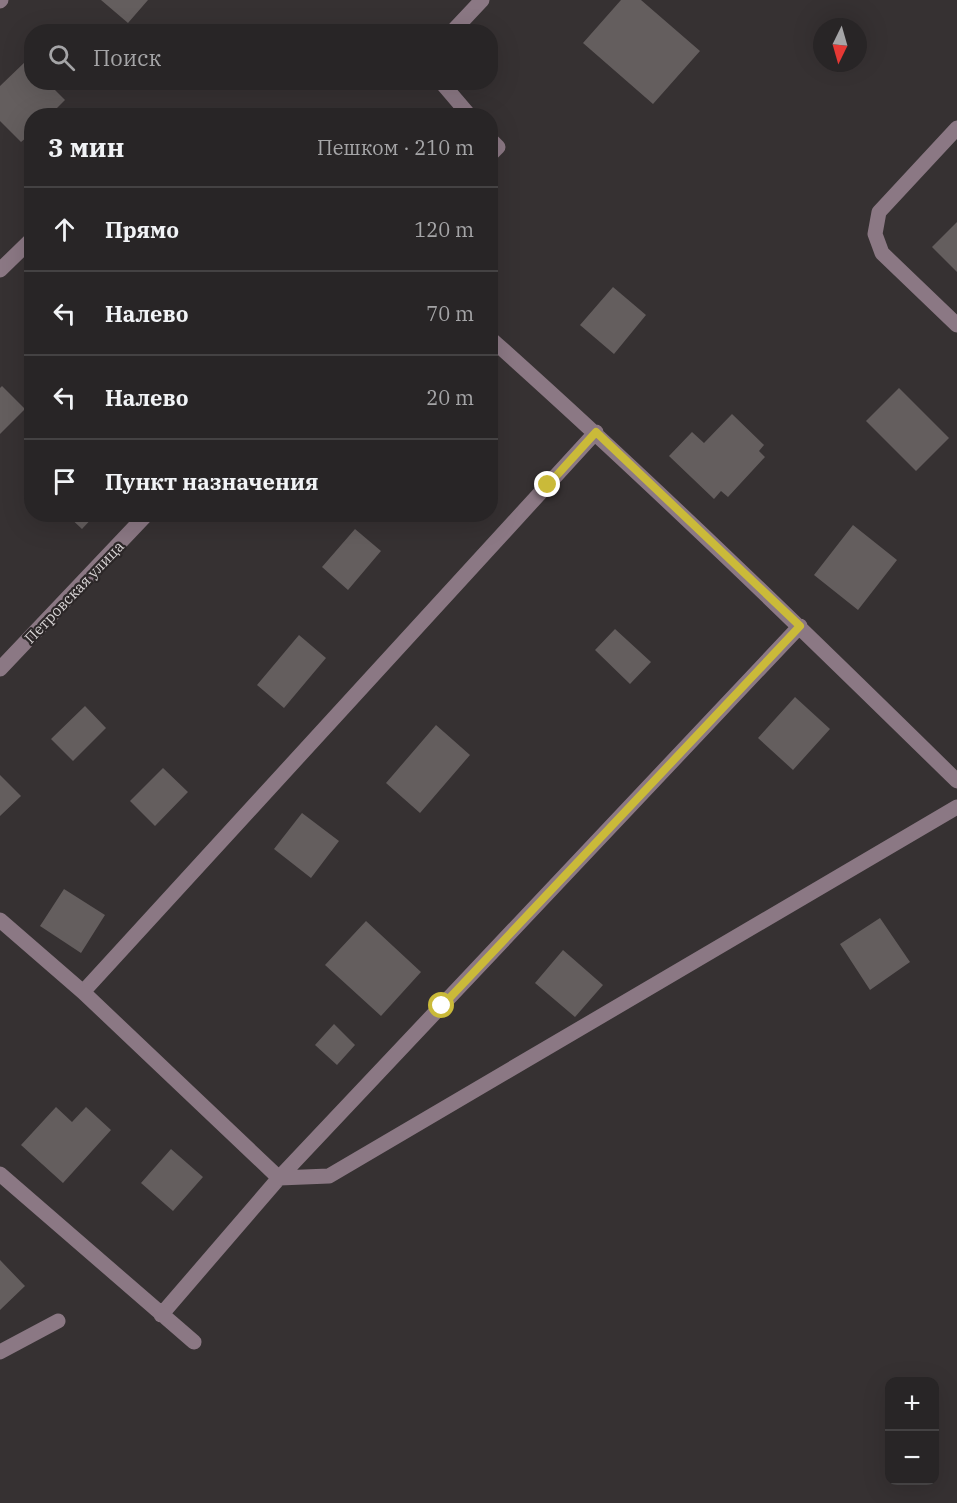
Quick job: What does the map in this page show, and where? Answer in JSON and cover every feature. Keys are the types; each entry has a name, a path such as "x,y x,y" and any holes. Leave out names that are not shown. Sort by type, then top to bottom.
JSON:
{"street":[{"path":"460,24 482,0"},
{"path":"448,90 463,108"},
{"path":"957,128 879,212 875,234 882,253 957,325"},
{"path":"0,270 24,247"},
{"path":"498,345 596,432 800,626 957,782"},
{"path":"83,992 596,432"},
{"name":"Петровская улица","path":"0,669 139,522"},
{"path":"161,1315 279,1178 800,626"},
{"path":"0,920 83,992 279,1178 328,1176 957,807"},
{"path":"0,1174 194,1342"},
{"path":"0,1352 58,1321"}],"building":[{"path":"101,0 148,0 128,23"},
{"path":"621,0 641,0 700,51 653,104 583,43"},
{"path":"24,63 24,90 55,90 65,100 57,108 24,108 24,140 21,142 0,121 0,86"},
{"path":"957,222 957,272 932,247"},
{"path":"613,287 646,315 614,354 580,325"},
{"path":"2,386 24,410 0,434 0,388"},
{"path":"899,388 949,438 916,471 866,421"},
{"path":"732,414 764,445 759,451 765,457 728,497 721,491 714,499 669,456 692,432 704,443"},
{"path":"75,522 89,522 82,529"},
{"path":"853,525 897,560 858,610 814,575"},
{"path":"355,529 381,551 348,590 322,567"},
{"path":"615,629 651,662 630,684 595,650"},
{"path":"299,635 326,658 284,708 257,685"},
{"path":"795,697 830,729 793,770 758,738"},
{"path":"85,706 106,728 73,761 51,739"},
{"path":"436,725 470,755 420,813 386,783"},
{"path":"163,768 188,792 155,826 130,801"},
{"path":"0,775 21,796 0,816"},
{"path":"302,813 339,841 311,878 274,849"},
{"path":"64,889 105,915 81,953 40,926"},
{"path":"880,918 910,962 870,990 840,944"},
{"path":"366,921 421,972 381,1016 325,965"},
{"path":"563,950 603,985 575,1017 535,983"},
{"path":"334,1024 355,1045 337,1065 315,1045"},
{"path":"56,1107 72,1122 86,1107 111,1130 63,1183 21,1145"},
{"path":"171,1149 203,1177 173,1211 141,1183"},
{"path":"0,1260 25,1286 0,1310"}],"route":[{"path":"442,1006 800,626 596,432 548,485"}]}
